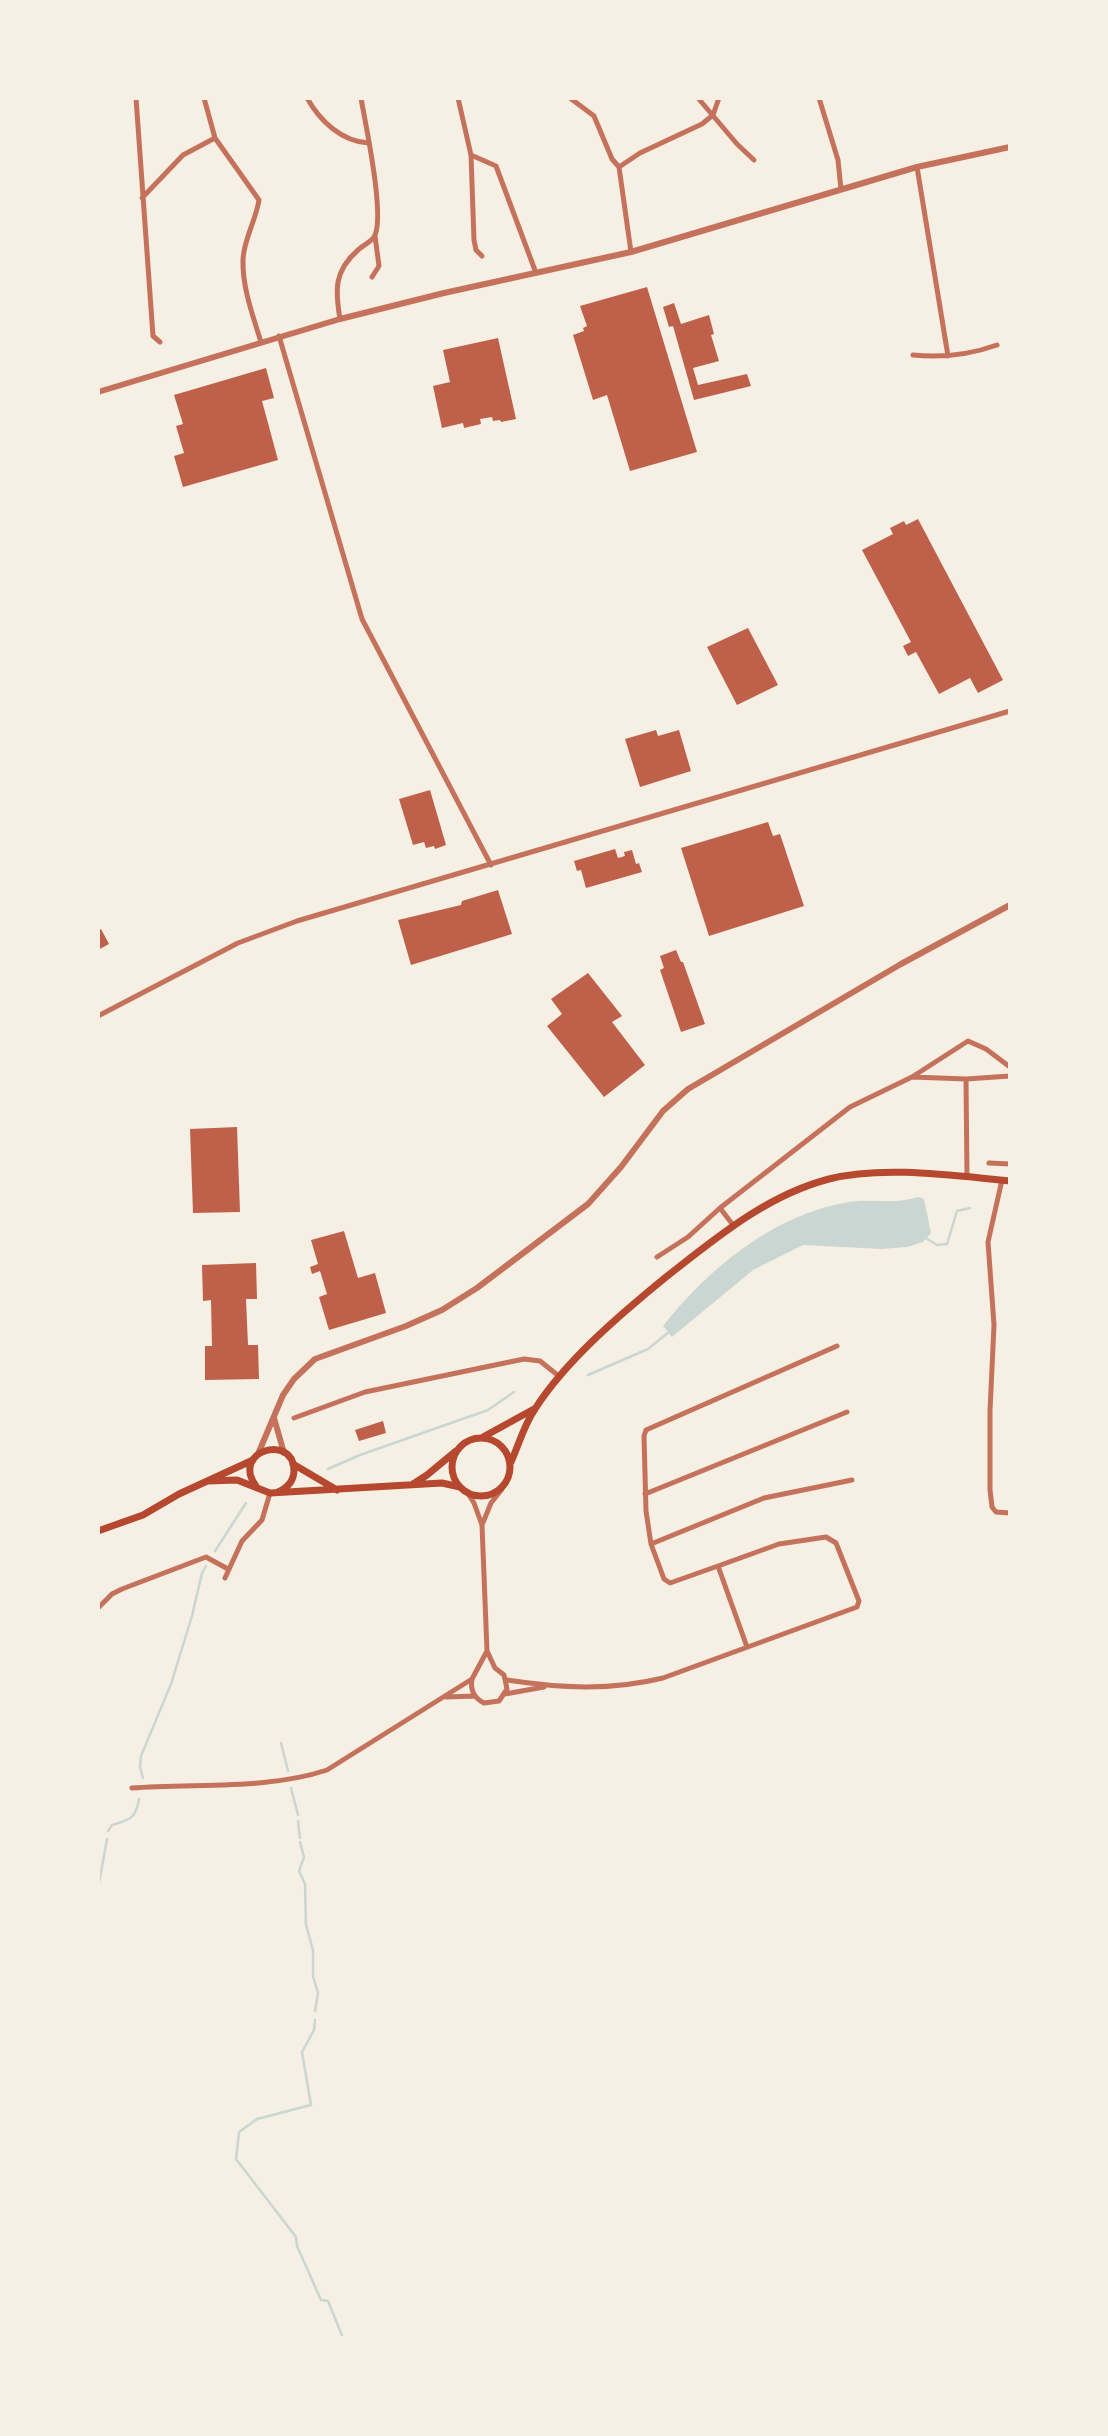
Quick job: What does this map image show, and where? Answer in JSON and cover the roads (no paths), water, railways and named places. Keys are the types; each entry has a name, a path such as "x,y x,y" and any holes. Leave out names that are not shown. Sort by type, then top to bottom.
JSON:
{"main road":[{"path":"208,1481 237,1480 274,1493 442,1483 484,1496 502,1489 508,1481 511,1462 534,1409 560,1377 631,1305 733,1225 765,1206 830,1179 868,1174 913,1173 1006,1181"},
{"path":"411,1485 464,1443 483,1437 534,1409"},
{"path":"483,1437 501,1445 511,1462"},
{"path":"98,1531 143,1516 271,1449 284,1453 293,1464 337,1490"},
{"path":"457,1450 452,1470 463,1490"},
{"path":"255,1457 250,1474 257,1487"},
{"path":"274,1493 290,1484 293,1464"}],"street":[{"path":"136,98 153,336 160,342"},
{"path":"204,98 215,138 259,200 243,259 249,300 261,342"},
{"path":"307,98 328,124 347,139 369,143"},
{"path":"361,98 376,189 375,236 379,266 372,277"},
{"path":"458,98 471,155 474,240 476,250 482,256"},
{"path":"570,98 594,116 612,159 620,167 631,252"},
{"path":"698,98 754,160"},
{"path":"620,167 640,153 702,124 713,116 719,98"},
{"path":"819,98 838,160 841,189"},
{"path":"142,198 183,155 215,138"},
{"path":"98,392 279,335 631,252 917,167 1010,147"},
{"path":"471,155 496,166 536,273"},
{"path":"917,167 948,356"},
{"path":"340,319 336,285 343,265 375,236"},
{"path":"279,335 362,619 491,865"},
{"path":"913,355 974,354 997,345"},
{"path":"98,1016 239,943 297,921 1010,711"},
{"path":"255,1457 283,1395 294,1379 315,1359 406,1326 442,1310 477,1288 588,1204 621,1167 663,1111 688,1089 901,964 1009,908"},
{"path":"657,1257 688,1237 720,1208 850,1107 912,1077 968,1041 986,1049 1010,1067"},
{"path":"912,1077 966,1079 1010,1076"},
{"path":"966,1079 967,1177"},
{"path":"989,1163 1010,1164"},
{"path":"1006,1181 988,1242 995,1344 990,1411 990,1490 992,1507 996,1512 1010,1513"},
{"path":"720,1208 733,1225"},
{"path":"472,1679 475,1696 484,1703 499,1700 505,1694 549,1687 619,1687 647,1682 857,1607 859,1601 836,1544 826,1536 779,1544 668,1583 664,1579 652,1544 645,1494 646,1430 837,1346"},
{"path":"294,1418 365,1392 524,1359 540,1361 560,1377"},
{"path":"645,1494 846,1412"},
{"path":"274,1418 284,1453"},
{"path":"652,1544 764,1497 852,1480"},
{"path":"482,1525 491,1503 502,1489"},
{"path":"463,1490 474,1503 482,1525 487,1651 495,1668"},
{"path":"225,1578 242,1541 262,1520 274,1493"},
{"path":"98,1608 112,1594 122,1589 206,1557 229,1569"},
{"path":"718,1566 747,1647"},
{"path":"132,1788 271,1781 305,1777 327,1770 472,1679 487,1651"},
{"path":"479,1670 495,1668 507,1680 549,1687"},
{"path":"505,1694 507,1680"},
{"path":"445,1697 475,1696"}],"waterway":[{"path":"926,1238 937,1245 947,1244 957,1211 970,1208"},
{"path":"588,1375 648,1349 670,1331"},
{"path":"328,1469 488,1410 514,1392"},
{"path":"215,1551 246,1503"},
{"path":"143,1778 141,1756 171,1684 206,1566"},
{"path":"281,1743 288,1771"},
{"path":"291,1788 298,1815"},
{"path":"108,1831 112,1825 134,1815 139,1799"},
{"path":"298,1821 300,1838"},
{"path":"98,1889 107,1839"},
{"path":"300,1842 304,1857 299,1871 305,1884 306,1925 313,1950 313,1976 318,1993 315,2011"},
{"path":"315,2020 314,2030 302,2052 311,2105 257,2119 239,2132 236,2159 296,2237 297,2246 321,2300 328,2301 343,2338"}]}
